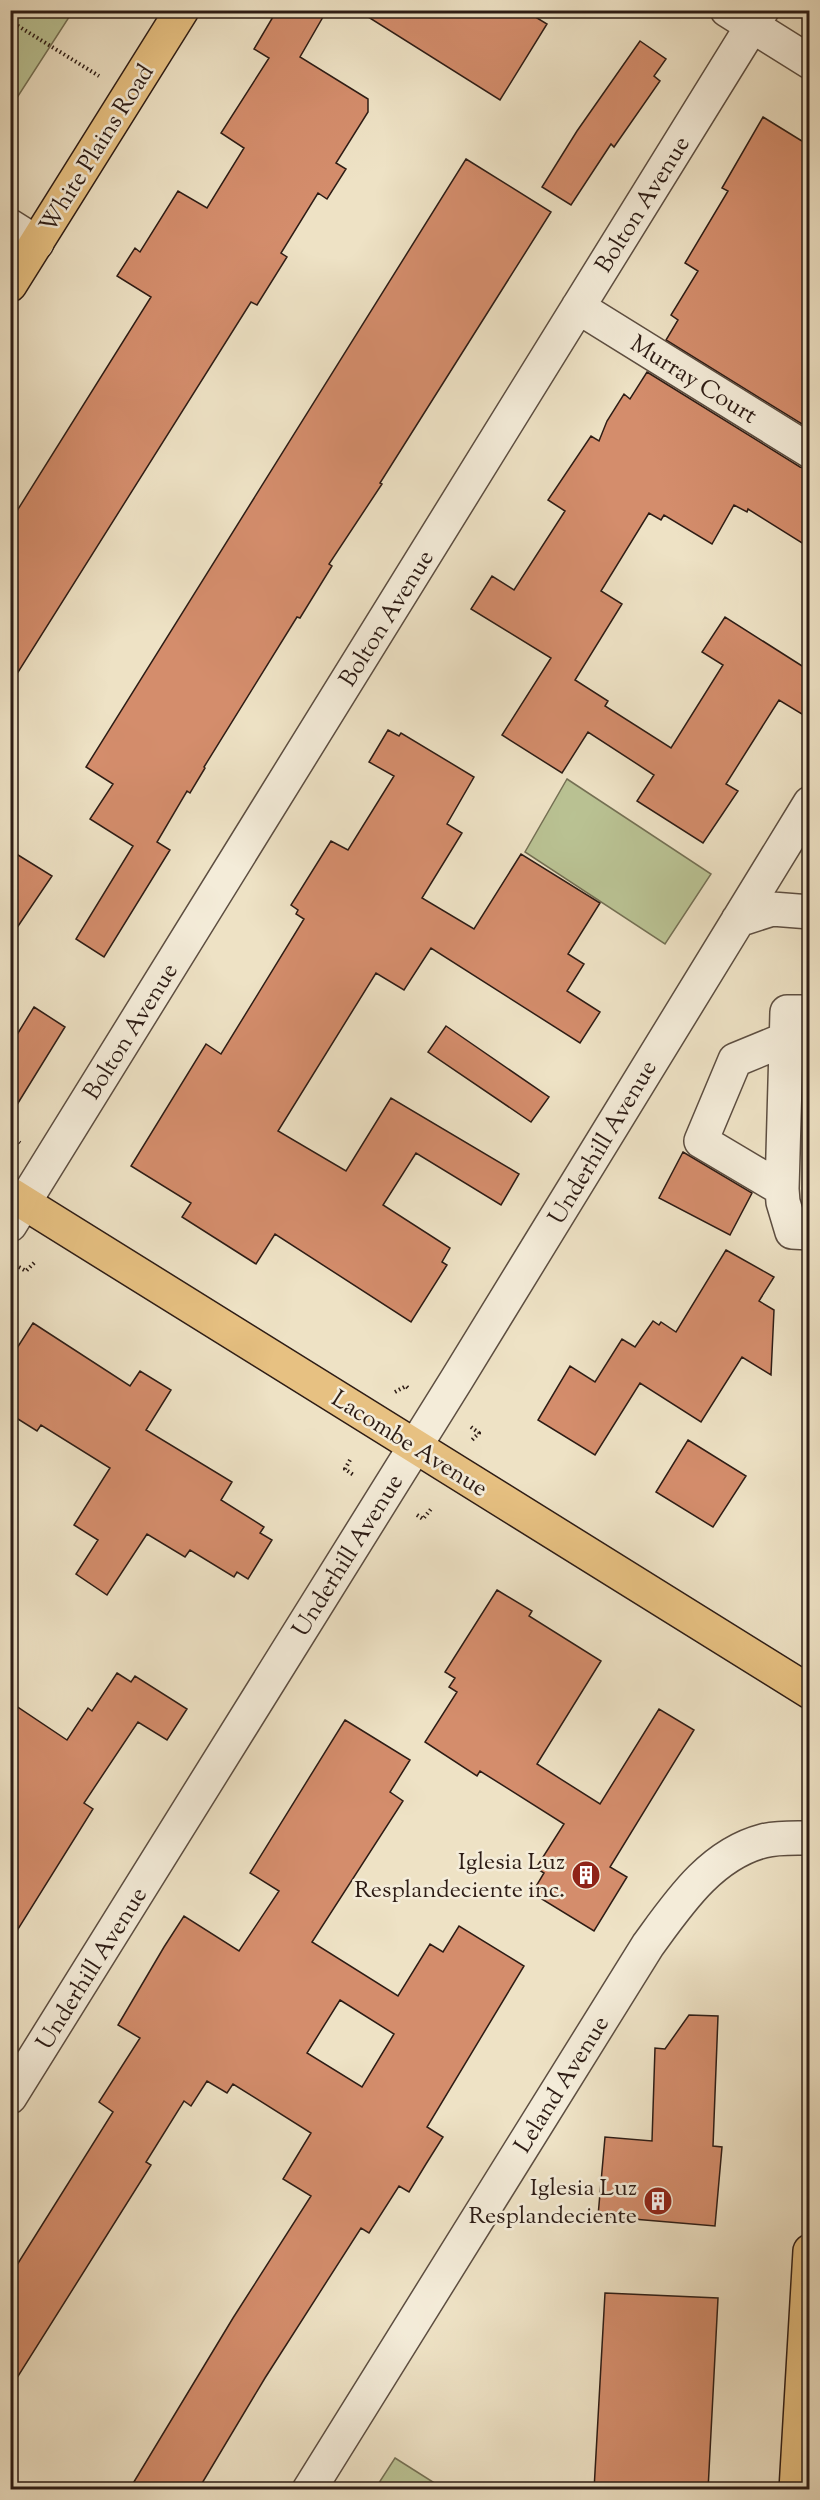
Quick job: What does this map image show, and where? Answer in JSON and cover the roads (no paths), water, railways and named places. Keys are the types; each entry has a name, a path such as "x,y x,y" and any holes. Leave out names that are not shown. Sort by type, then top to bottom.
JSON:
{"main road":[{"name":"White Plains Road","path":"10,285 24,235 182,10"},
{"name":"Lacombe Avenue","path":"15,1208 415,1447 810,1692"},
{"path":"796,2490 810,2251"}],"street":[{"path":"747,16 810,62"},
{"name":"Bolton Avenue","path":"15,1208 578,307 747,16"},
{"name":"Murray Court","path":"578,307 810,451"},
{"name":"Underhill Avenue","path":"10,2097 415,1447 810,803"},
{"path":"738,920 772,909 810,912"},
{"path":"810,1012 788,1012 782,1189 783,1202 792,1232 810,1233"},
{"path":"782,1189 701,1141 735,1060 786,1039"},
{"name":"Leland Avenue","path":"309,2490 648,1945 670,1915 698,1880 727,1858 763,1841 810,1838"}],"place":[{"name":"Iglesia Luz Resplandeciente inc.","path":"586,1875"},
{"name":"Iglesia Luz Resplandeciente","path":"658,2201"}]}
